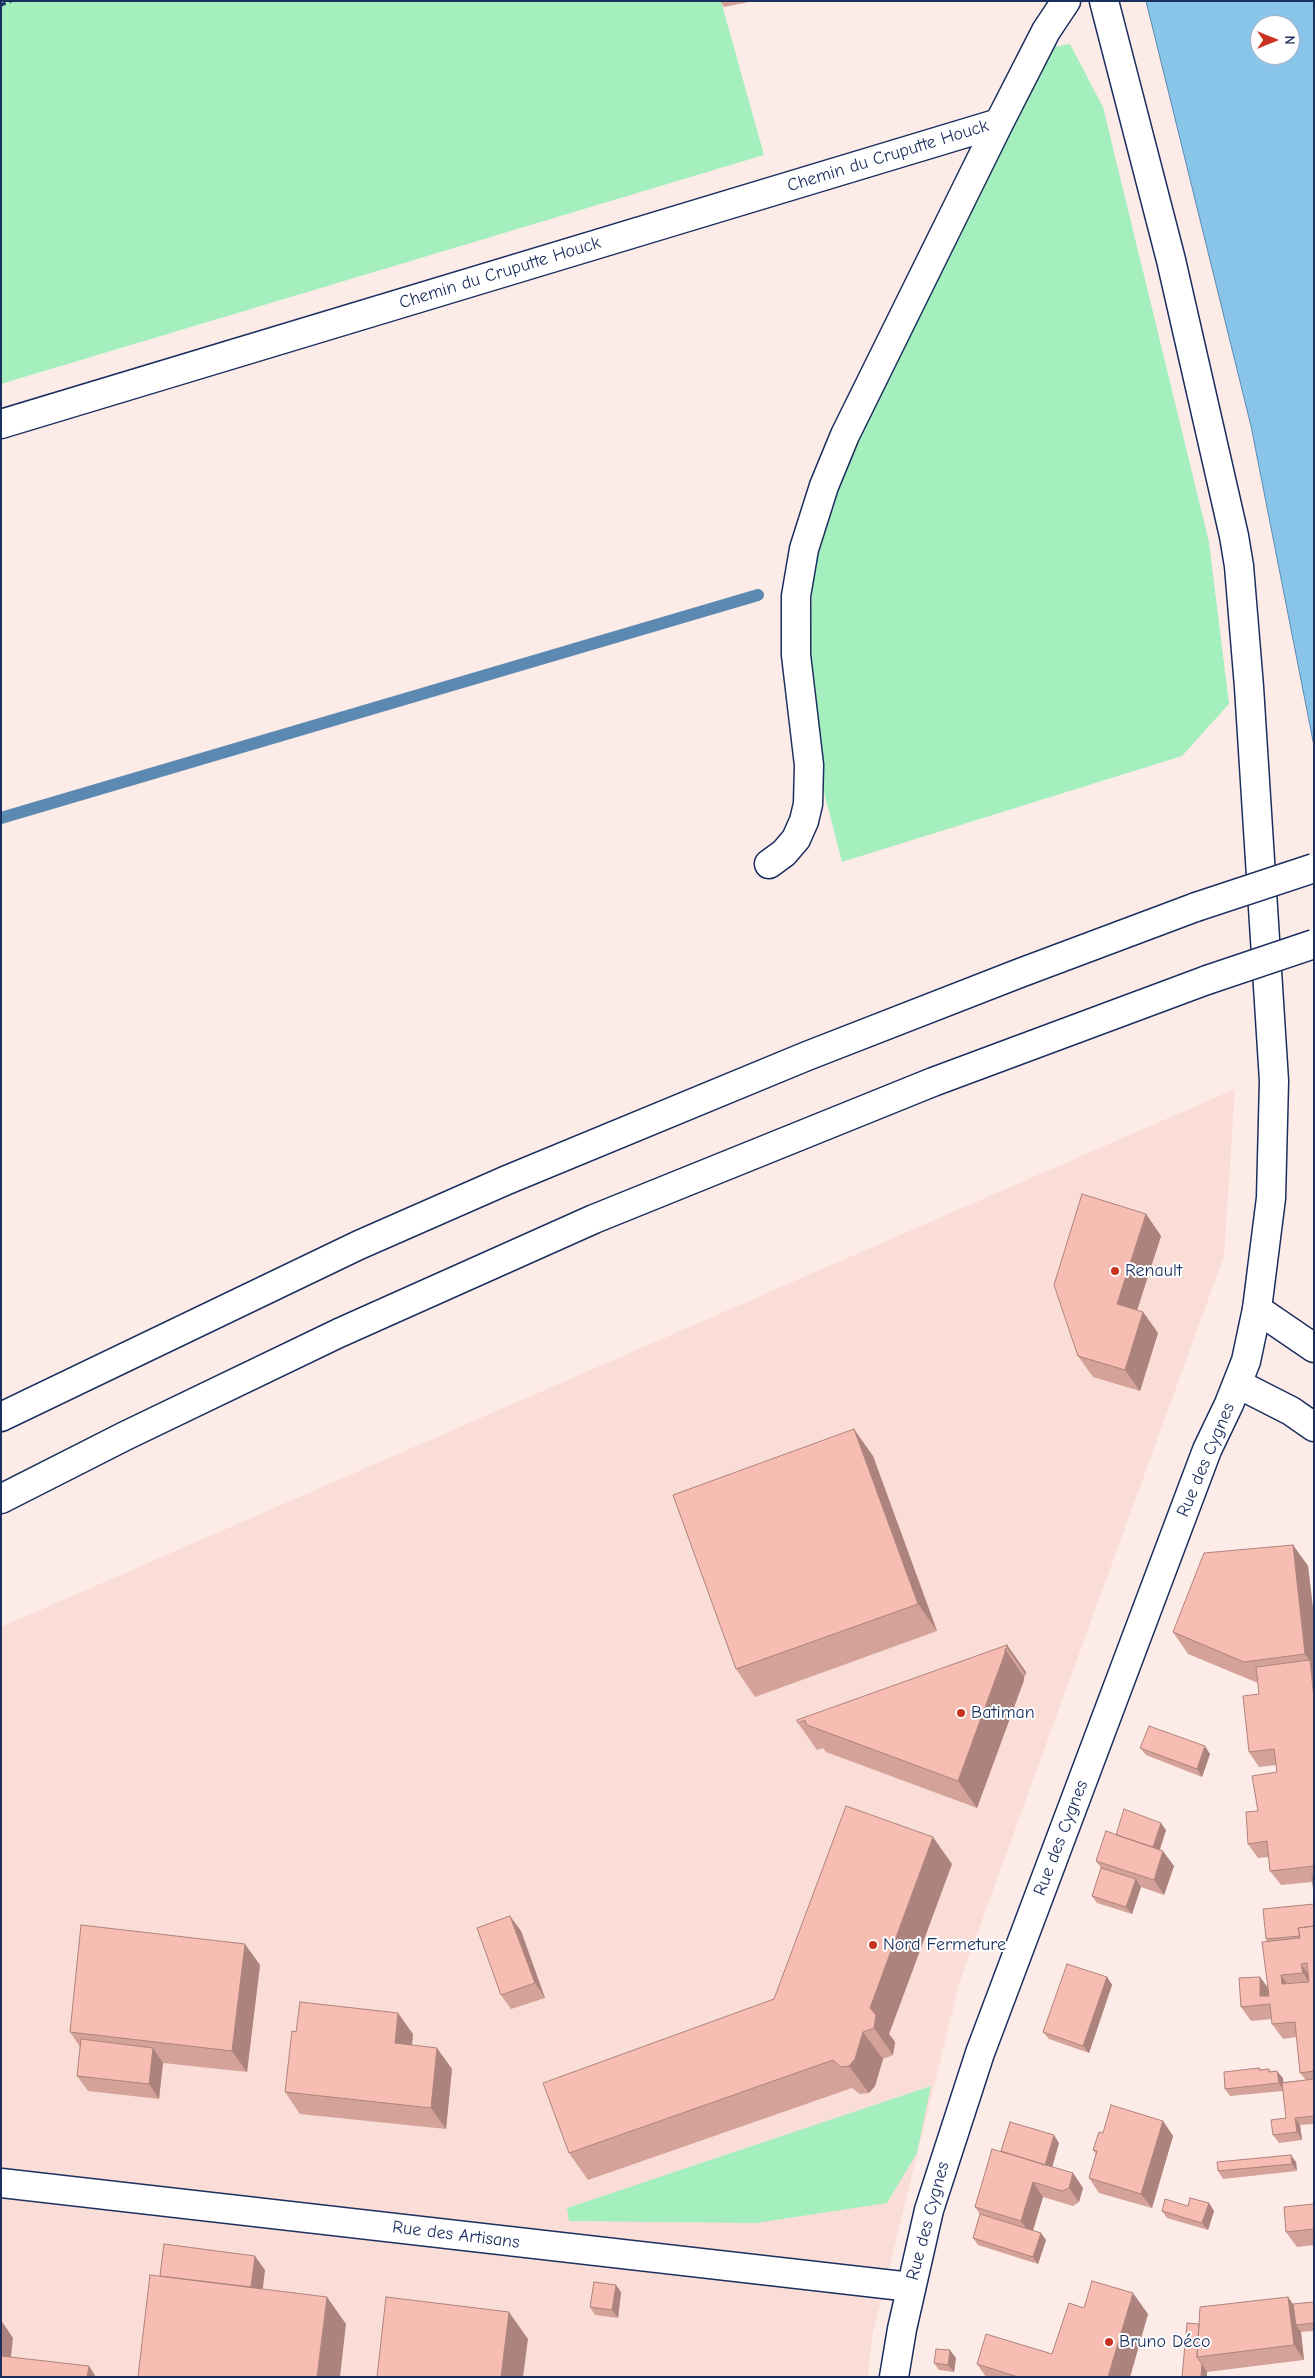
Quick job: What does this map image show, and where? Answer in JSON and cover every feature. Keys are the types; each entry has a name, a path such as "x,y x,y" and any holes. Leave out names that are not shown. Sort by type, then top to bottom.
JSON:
{"main road":[{"path":"769,864 784,853 796,839 808,804 809,765 798,684 795,625 799,573 812,520 845,435 999,122 1046,31 1066,1"},
{"name":"Rue des Cygnes","path":"894,2377 911,2287 938,2176 980,2053 1207,1450 1238,1384 1246,1361 1257,1309 1271,1198 1274,1081 1243,597 1234,536 1192,347 1106,8"},
{"name":"Chemin du Cruputte Houck","path":"1,424 999,122"},
{"path":"1,1417 341,1254 506,1180 852,1038 1196,908 1314,868"},
{"path":"1,1498 339,1333 585,1223 882,1102 1207,980 1314,944"},
{"path":"1257,1309 1314,1348"},
{"path":"1238,1384 1291,1411 1314,1426"},
{"name":"Rue des Artisans","path":"1,2182 911,2287"}],"path":[{"path":"1,5 11,1"}],"shaded area":[{"path":"1235,1089 1224,1256 960,1981 872,2337 868,2377 1,2377 1,1627"}],"green space":[{"path":"1,1 721,1 764,155 1,384"},
{"path":"1070,44 1103,107 1209,542 1229,704 1182,756 842,862 820,777 809,686 814,535 827,497 1047,48"},
{"path":"931,2086 917,2153 887,2203 756,2223 569,2221 567,2208"}],"water":[{"path":"1146,1 1314,1 1314,746 1251,426"}],"building":[{"name":"Renault","path":"1082,1194 1146,1214 1117,1304 1143,1312 1125,1370 1078,1356 1054,1285"},
{"path":"854,1429 918,1604 736,1669 673,1495"},
{"path":"1293,1545 1305,1654 1244,1662 1173,1632 1204,1553"},
{"path":"1007,1645 958,1781 807,1725 805,1720 798,1723 797,1720"},
{"path":"1310,1660 1314,1698 1314,1866 1270,1871 1267,1841 1248,1844 1246,1812 1258,1811 1252,1776 1277,1772 1274,1749 1249,1752 1243,1696 1259,1694 1256,1667"},
{"path":"1149,1726 1205,1746 1197,1769 1140,1748"},
{"name":"Nord Fermeture","path":"846,1806 933,1837 870,2008 876,2015 874,2028 863,2032 855,2059 849,2066 841,2067 833,2060 569,2153 543,2083 774,1999"},
{"path":"1124,1809 1161,1823 1153,1847 1116,1835"},
{"path":"1106,1831 1163,1851 1154,1880 1096,1861"},
{"path":"1101,1868 1136,1879 1126,1907 1092,1896"},
{"path":"1314,1873 1314,1893 1312,1874"},
{"path":"1314,1904 1314,1926 1298,1928 1300,1936 1266,1939 1263,1909"},
{"path":"510,1916 535,1983 501,1995 477,1928"},
{"path":"81,1925 245,1944 232,2051 70,2032"},
{"path":"1314,1926 1314,2071 1300,2073 1295,2022 1272,2024 1270,2004 1241,2007 1239,1978 1260,1977 1260,1996 1269,1996 1262,1942 1300,1938 1298,1928","holes":["1307,1963 1309,1982 1282,1984 1281,1975 1303,1973 1301,1964"]},
{"path":"1067,1964 1107,1977 1083,2046 1043,2032"},
{"path":"300,2002 398,2013 395,2043 437,2048 431,2108 285,2092 292,2031 296,2032"},
{"path":"81,2039 153,2048 149,2084 77,2076"},
{"path":"1259,2068 1259,2070 1269,2069 1269,2072 1277,2071 1279,2083 1225,2089 1224,2072"},
{"path":"1314,2079 1314,2116 1295,2118 1297,2132 1273,2135 1271,2120 1286,2118 1282,2083"},
{"path":"1111,2105 1163,2121 1141,2194 1089,2178 1097,2151 1093,2150 1099,2132 1103,2133"},
{"path":"1010,2122 1054,2135 1045,2165 1001,2151"},
{"path":"992,2149 1073,2173 1069,2188 1062,2191 1033,2182 1021,2221 975,2207"},
{"path":"1291,2155 1292,2164 1218,2171 1217,2162"},
{"path":"1190,2198 1209,2203 1202,2223 1162,2211 1165,2199 1188,2206"},
{"path":"1314,2204 1314,2229 1286,2232 1284,2207"},
{"path":"980,2214 1041,2233 1033,2257 973,2238"},
{"path":"164,2244 255,2256 251,2287 160,2276"},
{"path":"150,2275 327,2297 317,2377 138,2377"},
{"path":"1092,2281 1133,2293 1108,2377 1018,2377 977,2364 986,2334 1052,2354 1069,2303 1084,2308"},
{"path":"594,2282 616,2285 612,2310 590,2307"},
{"path":"386,2297 509,2312 501,2377 377,2377"},
{"path":"1288,2297 1294,2345 1197,2357 1200,2307"},
{"path":"1314,2302 1314,2323 1296,2325 1293,2304"},
{"path":"1,2323 3,2323 1,2339"},
{"path":"1187,2323 1199,2324 1197,2357 1202,2364 1201,2377 1182,2377"},
{"path":"936,2349 950,2350 948,2365 934,2363"},
{"path":"1,2356 89,2366 87,2377 1,2377"}],"waterway":[{"path":"1,818 758,595"}],"place":[{"name":"Renault","path":"1115,1271"},
{"name":"Batiman","path":"961,1713"},
{"name":"Nord Fermeture","path":"873,1945"},
{"name":"Bruno Déco","path":"1109,2342"}]}
